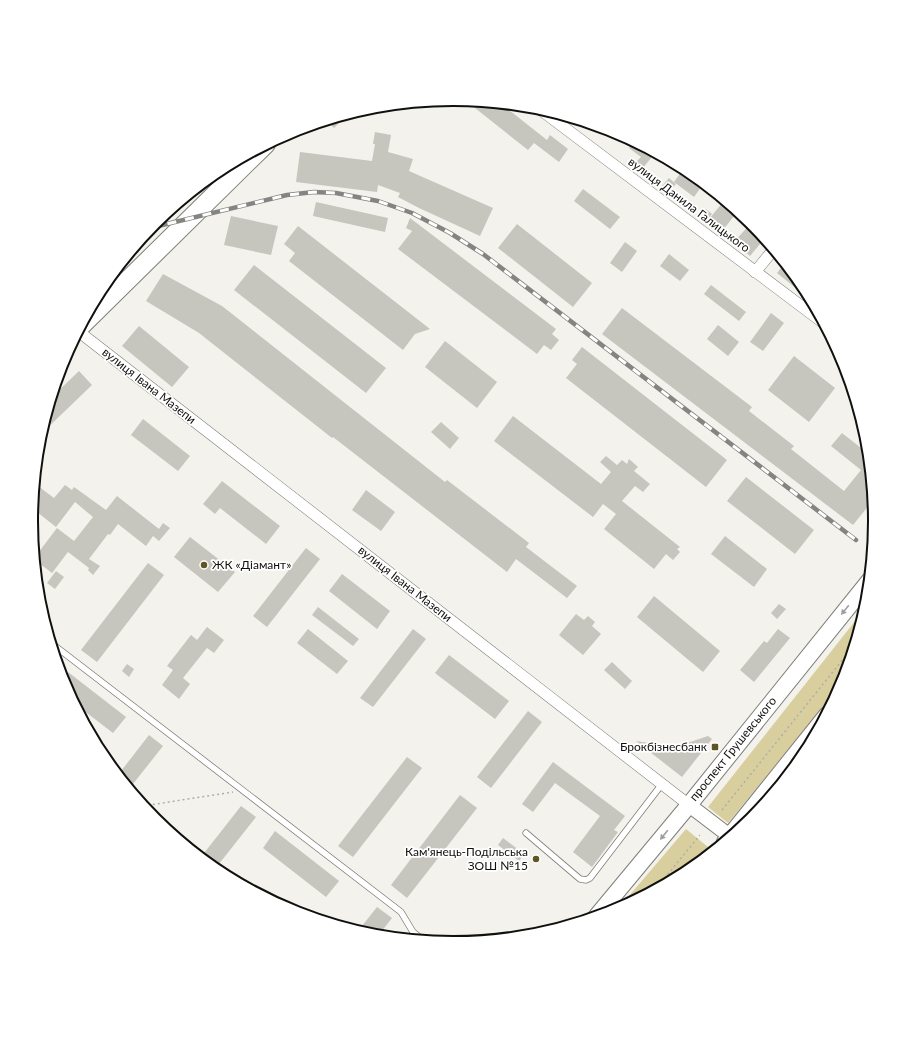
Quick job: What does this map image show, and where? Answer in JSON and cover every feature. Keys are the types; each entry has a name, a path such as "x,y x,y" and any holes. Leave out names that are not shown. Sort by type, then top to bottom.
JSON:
{"main road":[{"path":"94,313 252,158"},
{"name":"проспект Грушевського","path":"603,908 689,805 863,589"},
{"path":"753,809 803,745"}],"street":[{"name":"вулиця Данила Галицького","path":"550,117 815,316"},
{"path":"755,272 771,253"},
{"name":"вулиця Івана Мазепи","path":"82,334 689,805 724,835"}],"lane":[{"path":"58,647 401,912 413,932 417,935"},
{"path":"526,833 580,879 586,880 595,871 662,784"}],"path":[{"path":"722,810 847,654"},
{"path":"150,805 243,790"},
{"path":"664,879 700,835"}],"shaded area":[{"path":"857,618 847,655 828,701 728,823 708,807"},
{"path":"686,829 708,847 703,853 661,881 627,899"}],"building":[{"path":"473,106 508,109 547,140 550,135 568,149 559,162 534,143 528,150"},
{"path":"340,122 334,128 331,125"},
{"path":"375,132 391,135 388,152 413,159 409,171 493,208 480,236 398,197 400,193 378,185 377,192 296,182 300,152 372,161 375,144 373,144"},
{"path":"631,145 652,156 642,169 635,163 641,157 629,148"},
{"path":"680,173 701,187 694,197 674,182"},
{"path":"669,178 676,184 669,192 662,186"},
{"path":"210,185 201,193 200,192"},
{"path":"583,189 620,217 610,229 574,201"},
{"path":"316,202 388,218 385,232 313,216"},
{"path":"721,204 734,216 723,230 709,219"},
{"path":"706,209 712,214 705,222 700,217"},
{"path":"231,216 278,226 271,255 224,245"},
{"path":"410,218 556,329 552,334 559,340 551,350 544,345 537,354 398,249 412,231 406,228"},
{"path":"517,224 592,283 573,307 498,248"},
{"path":"298,226 430,329 415,334 403,350 289,261 295,253 284,244"},
{"path":"747,227 761,242 750,256 734,242"},
{"path":"625,242 637,251 622,272 610,263"},
{"path":"669,254 689,270 680,281 660,266"},
{"path":"254,265 386,368 366,393 234,290"},
{"path":"782,267 800,291 777,273"},
{"path":"163,274 222,306 445,482 447,480 529,543 526,547 577,586 567,598 516,559 507,572 333,437 332,438 199,333 146,301"},
{"path":"711,285 746,312 739,321 704,294"},
{"path":"622,308 752,407 749,411 794,446 791,449 844,491 861,470 831,446 842,433 862,449 868,506 853,525 602,334"},
{"path":"771,313 784,323 763,351 750,342"},
{"path":"718,325 739,342 728,356 707,339"},
{"path":"139,326 189,367 172,387 122,346"},
{"path":"445,341 497,382 477,408 425,367"},
{"path":"582,347 727,460 706,487 566,378 577,364 572,360"},
{"path":"794,356 835,388 809,422 768,390"},
{"path":"79,371 92,385 49,426 52,413 59,390"},
{"path":"513,416 601,484 611,472 600,462 606,456 617,465 622,460 627,464 629,459 638,467 634,471 650,484 643,492 635,486 622,501 680,547 677,549 680,552 673,560 666,554 654,569 604,529 616,514 603,504 593,517 494,441"},
{"path":"143,419 190,456 178,471 131,435"},
{"path":"441,422 459,438 450,449 431,432"},
{"path":"746,477 814,530 795,554 727,501"},
{"path":"222,481 280,526 266,544 220,508 215,514 203,504"},
{"path":"65,485 72,490 74,487 106,510 117,496 159,529 163,523 170,528 159,541 153,536 146,546 118,524 110,535 108,534 89,559 100,566 93,575 88,570 89,568 68,552 52,573 41,564 39,551 57,528 74,541 93,517 75,502 56,527 38,513 40,487 54,498"},
{"path":"366,490 395,512 381,531 352,510"},
{"path":"725,536 767,569 754,587 711,554"},
{"name":"ЖК «Діамант»","path":"190,537 235,572 218,592 174,557"},
{"path":"306,548 320,559 267,627 253,616"},
{"path":"148,563 164,575 97,662 81,650"},
{"path":"56,571 64,577 55,589 47,583"},
{"path":"342,574 390,611 377,629 329,591"},
{"path":"654,596 720,651 703,672 637,617"},
{"path":"779,604 786,609 777,619 771,613"},
{"path":"318,607 359,639 353,646 312,615"},
{"path":"576,614 584,620 588,616 595,622 592,626 601,634 583,655 559,635"},
{"path":"207,627 224,640 214,653 207,648 183,678 190,684 179,699 162,685 173,670 167,666 191,635 197,640"},
{"path":"308,629 348,661 337,674 297,643"},
{"path":"413,629 426,639 373,707 360,698"},
{"path":"778,629 790,638 754,682 740,670 764,641 767,643"},
{"path":"449,655 509,701 495,719 435,673"},
{"path":"612,662 632,681 625,689 604,670"},
{"path":"127,664 134,669 129,677 122,671"},
{"path":"68,672 126,717 113,733 84,711"},
{"path":"528,711 542,722 491,788 477,777"},
{"path":"149,735 163,746 133,785 121,771"},
{"path":"708,736 712,739 682,777 636,741 676,745"},
{"path":"407,757 422,768 353,857 338,846"},
{"path":"553,762 625,816 614,830 618,832 592,867 573,852 600,816 555,783 533,812 522,804"},
{"path":"460,795 477,808 407,898 391,885"},
{"path":"241,806 256,817 219,864 204,853"},
{"path":"275,831 339,881 326,897 263,848"},
{"path":"503,838 524,854 519,861 498,845"},
{"path":"377,907 392,918 382,931 362,926"}],"railway":[{"path":"162,225 287,195 314,192 336,193 378,201 412,213 450,233 483,254 856,540"}],"place":[{"name":"ЖК «Діамант»","path":"204,565"},
{"name":"Брокбізнесбанк","path":"715,747"},
{"name":"Кам'янець-Подільська ЗОШ №15","path":"536,859"}]}
